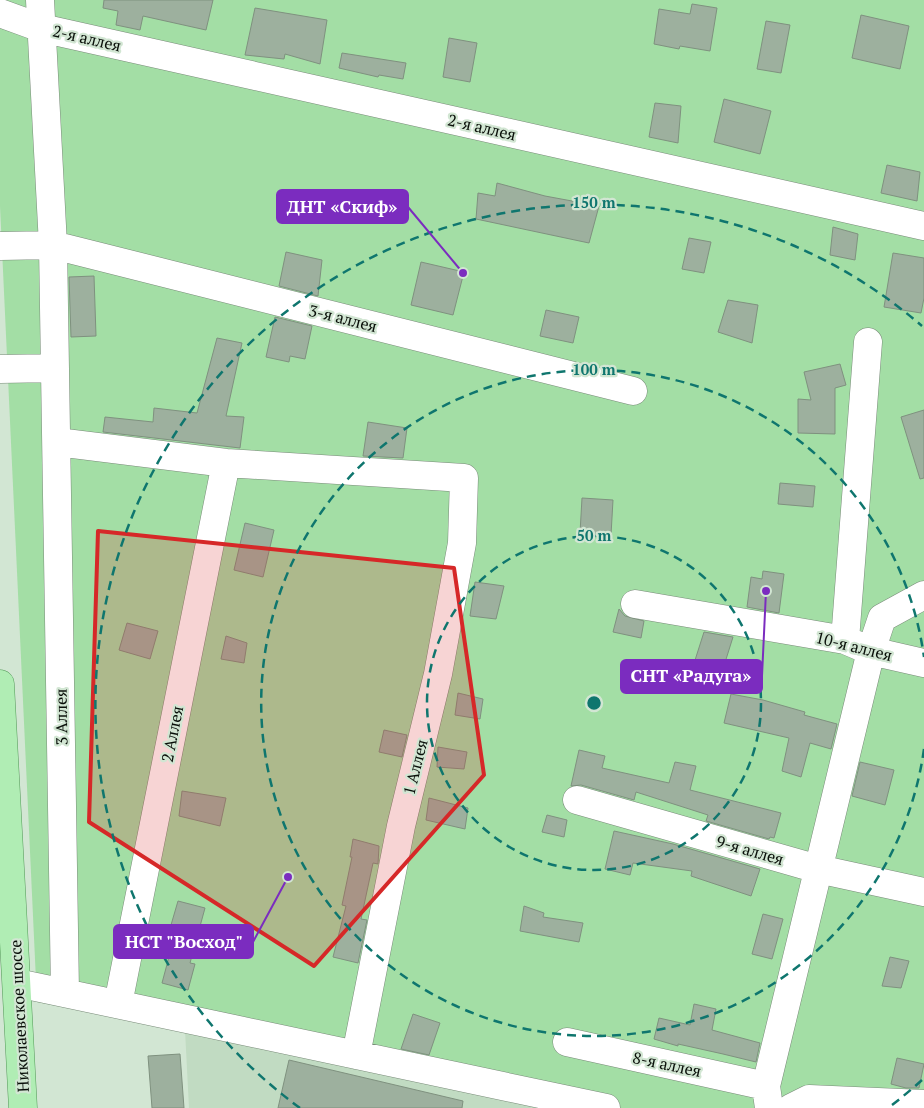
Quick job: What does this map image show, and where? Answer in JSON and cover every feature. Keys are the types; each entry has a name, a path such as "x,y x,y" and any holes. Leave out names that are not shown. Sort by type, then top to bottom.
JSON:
{"main road":[{"name":"Николаевское шоссе","path":"0,684 23,1108"}],"street":[{"name":"3 Аллея","path":"40,0 53,246 65,993"},
{"name":"2-я аллея","path":"0,12 41,28 924,226"},
{"name":"3-я аллея","path":"0,246 53,246 633,391"},
{"path":"845,640 868,342"},
{"path":"0,369 55,368"},
{"path":"57,442 226,463"},
{"name":"1 Аллея","path":"226,463 464,478 462,543 440,664 401,826 356,1055"},
{"name":"2 Аллея","path":"118,1004 226,463"},
{"path":"768,1097 818,869 871,651 882,618 924,595"},
{"name":"10-я аллея","path":"635,604 845,640 871,651 924,663"},
{"name":"9-я аллея","path":"577,800 818,869 924,892"},
{"path":"17,983 606,1108"},
{"name":"8-я аллея","path":"567,1042 768,1097"},
{"path":"792,1108 809,1099 924,1104"}],"highlighted area":[{"path":"98,531 454,568 484,775 314,966 89,822"}],"shaded area":[{"path":"185,1030 591,1108 189,1108"}],"green space":[{"path":"0,0 924,0 924,1108 590,1108 37,1002 0,206"}],"building":[{"path":"104,0 213,0 206,30 143,16 140,30 116,25 118,11 103,8"},
{"path":"692,4 717,8 710,51 680,46 679,49 654,44 659,9 690,14"},
{"path":"255,8 327,20 320,64 285,54 284,59 245,55"},
{"path":"861,15 909,26 900,69 852,58"},
{"path":"766,21 790,25 781,73 757,69"},
{"path":"449,38 477,43 470,82 443,77"},
{"path":"342,53 406,63 403,79 379,75 378,77 339,68"},
{"path":"724,99 771,111 760,154 714,142"},
{"path":"655,103 681,106 678,143 649,137"},
{"path":"887,165 920,172 917,201 881,193"},
{"path":"497,183 545,196 599,206 589,243 476,219 478,193 495,196"},
{"path":"833,227 858,234 855,260 830,255"},
{"path":"689,238 711,242 704,273 682,269"},
{"path":"286,252 322,260 318,296 279,286"},
{"path":"893,253 924,258 924,298 921,313 884,307"},
{"path":"421,262 464,272 453,315 411,305"},
{"path":"94,276 96,336 71,337 69,277"},
{"path":"728,300 758,305 752,343 718,332"},
{"path":"546,310 579,317 573,343 540,336"},
{"path":"275,317 312,326 305,359 290,356 289,362 266,357"},
{"path":"217,338 242,343 226,416 244,417 240,448 103,432 105,417 153,422 154,408 197,413"},
{"path":"840,364 846,385 835,388 835,434 798,433 798,399 811,400 804,372"},
{"path":"924,410 924,478 920,479 901,417"},
{"path":"368,422 407,428 403,458 363,456"},
{"path":"780,483 815,486 813,507 778,504"},
{"path":"582,498 613,500 611,535 580,533"},
{"path":"245,523 274,530 263,577 234,570"},
{"path":"763,571 784,574 779,613 747,607 751,577 762,579"},
{"path":"475,582 504,586 496,619 470,616"},
{"path":"619,609 625,616 644,621 641,638 613,632"},
{"path":"127,623 158,631 150,659 119,650"},
{"path":"704,632 733,637 717,688 689,679"},
{"path":"226,636 247,643 244,663 221,659"},
{"path":"458,693 483,699 480,719 455,715"},
{"path":"731,694 763,700 805,712 804,715 837,724 831,749 810,743 801,777 782,771 789,738 724,723"},
{"path":"384,730 407,735 402,757 379,752"},
{"path":"438,747 467,752 464,769 437,767"},
{"path":"579,750 605,756 602,768 669,783 675,762 696,766 690,790 781,813 774,838 770,837 769,839 706,821 708,815 636,792 634,800 581,785 571,786"},
{"path":"860,762 894,770 885,805 852,796"},
{"path":"182,791 226,798 220,826 179,816"},
{"path":"429,798 468,808 465,829 426,820"},
{"path":"547,815 567,820 564,837 542,832"},
{"path":"614,831 673,844 760,869 751,896 691,876 692,871 633,863 630,875 605,869"},
{"path":"353,839 379,846 378,864 373,863 361,919 367,920 358,963 333,957 346,906 342,905 352,857 350,857"},
{"path":"178,901 205,908 190,963 195,964 188,990 162,983 177,927 171,925"},
{"path":"524,906 544,913 543,917 583,923 579,942 520,931"},
{"path":"763,914 783,919 772,959 752,954"},
{"path":"890,957 909,961 901,988 882,986"},
{"path":"694,1004 716,1009 712,1030 760,1043 756,1062 678,1044 678,1046 654,1039 659,1018 690,1025"},
{"path":"413,1014 440,1023 429,1055 401,1049"},
{"path":"180,1054 184,1108 152,1108 148,1056"},
{"path":"897,1058 924,1064 919,1088 906,1088 891,1084"},
{"path":"289,1060 463,1101 462,1108 278,1108"}],"place":[{"name":"ДНТ «Скиф»","path":"463,273"},
{"name":"СНТ «Радуга»","path":"766,591"},
{"name":"НСТ \"Восход\"","path":"288,877"}]}
